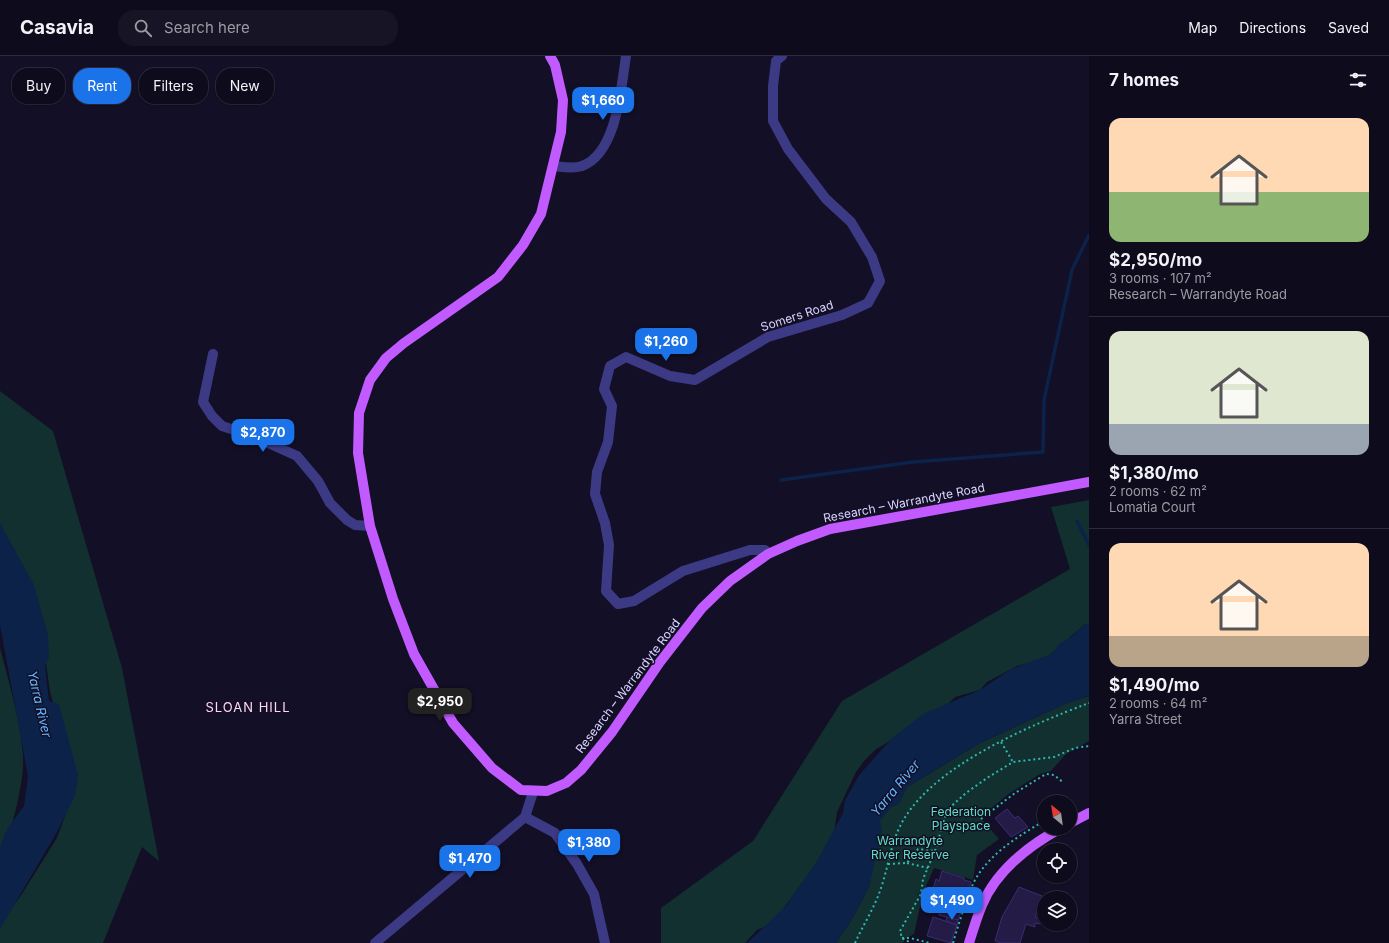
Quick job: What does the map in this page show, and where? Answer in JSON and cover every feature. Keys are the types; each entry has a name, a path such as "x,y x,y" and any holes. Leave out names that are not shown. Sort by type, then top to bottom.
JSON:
{"main road":[{"name":"Research – Warrandyte Road","path":"550,56 555,65 563,100 561,132 554,166 541,214 523,245 498,277 404,343 386,358 370,380 359,413 358,453 370,526 393,599 414,654 453,723 492,768 521,790 533,792 547,791 566,783 581,770 612,732 660,662 702,608 730,581 768,554 797,541 830,529 1089,482"},
{"path":"1077,819 1089,813"},
{"path":"969,943 983,903 1002,873 1024,852 1050,835"}],"street":[{"path":"554,166 571,168 581,166 594,160 605,147 612,130 626,56"},
{"name":"Somers Road","path":"768,554 765,550 750,550 683,571 634,601 618,604 606,590 609,545 605,523 595,494 597,472 608,442 612,406 604,389 610,366 626,357 670,376 695,380 768,337 842,315 868,303 880,281 872,257 851,222 826,199 788,150 773,121 773,86 776,61 782,56"},
{"path":"213,354 203,402 212,416 222,426 255,437 297,456 318,481 330,503 346,520 355,525 370,526"},
{"path":"375,943 525,817 533,792"},
{"path":"525,817 555,833 577,864 594,894 605,943"}],"path":[{"path":"854,943 881,889 894,842 904,820 916,802 937,781 978,754 1060,714 1089,702"},
{"path":"1001,742 1013,762"},
{"path":"911,943 902,938 900,930 921,894 924,879 935,852 947,810 966,793 1013,762 1054,757 1076,748 1089,746"},
{"path":"981,819 1015,793 1046,774 1054,775 1064,783"},
{"path":"907,862 918,849 935,852"},
{"path":"888,864 907,862 928,868"},
{"path":"902,938 910,938 930,943"}],"green space":[{"path":"0,391 53,431 122,668 159,861 142,847 103,943 0,943 0,924 20,897 57,838 77,783 50,692 46,663 0,529"},
{"path":"1089,500 1089,624 1085,624 1051,654 1040,660 1017,666 987,682 980,690 955,697 946,706 875,750 856,772 837,812 833,841 772,924 757,930 745,943 661,943 661,908 753,841 842,701 1070,569 1051,507"},
{"path":"0,648 17,715 22,742 23,767 22,780 12,826 0,865"},
{"name":"Warrandyte River Reserve","path":"1089,696 1089,741 1066,754 1051,771 1040,774 1010,793 980,817 999,839 977,855 973,880 934,868 923,893 914,934 905,939 903,943 836,943 851,921 869,887 880,820 890,808 899,803 907,787 980,743 1067,703"}],"water":[{"name":"Yarra River","path":"0,523 34,585 48,635 49,658 45,666 49,701 59,704 78,775 75,796 57,832 0,929 0,847 7,829 24,806 28,776 0,625"},
{"name":"Yarra River","path":"1085,624 1089,624 1089,696 1067,703 980,743 907,787 899,803 890,808 880,820 882,830 869,887 851,921 836,943 747,943 785,907 800,886 817,861 843,813 845,800 860,774 892,738 923,714 980,690 1011,669 1051,654 1060,643 1070,638"}],"building":[{"path":"1007,809 1015,818 1018,816 1028,827 1011,837 995,818"},
{"path":"942,871 964,878 964,880 971,882 965,902 946,896 945,899 931,895 936,879 939,881"},
{"path":"1019,887 1037,894 1037,911 1035,917 1037,918 1037,923 1035,923 1035,927 1026,924 1020,943 1001,943 995,941 1002,917"},
{"path":"934,898 958,905 956,911 961,912 958,920 939,915 940,910 931,908"},
{"path":"933,917 957,925 951,943 927,936"},
{"path":"947,917 958,920 957,925 946,921"}],"waterway":[{"path":"781,480 913,462 1043,452 1044,400 1072,270 1089,235"},
{"path":"1077,521 1089,545"}],"district":[{"name":"SLOAN HILL","path":"248,707"}],"park label":[{"name":"Federation Playspace","path":"961,819"}]}
